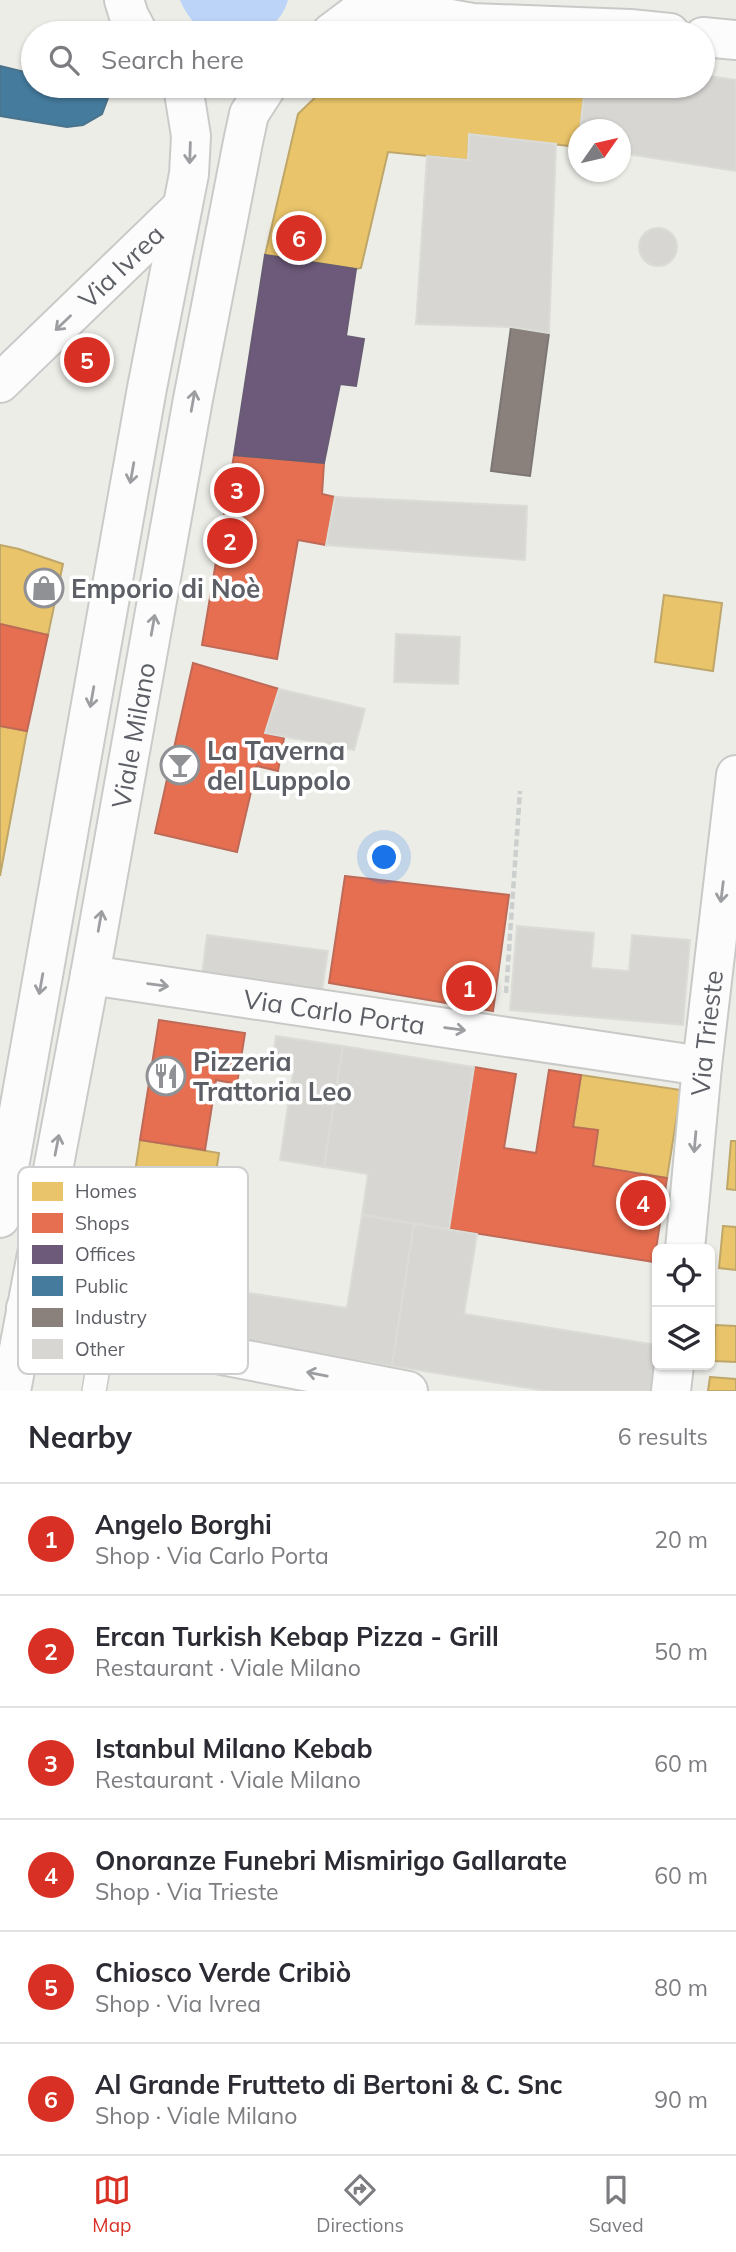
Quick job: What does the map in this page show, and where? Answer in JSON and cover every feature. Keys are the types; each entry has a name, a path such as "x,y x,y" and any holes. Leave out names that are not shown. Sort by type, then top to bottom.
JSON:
{"street":[{"path":"606,0 623,21"},
{"path":"342,21 360,1"},
{"path":"328,21 332,14 360,1 462,21"},
{"path":"715,38 736,40"},
{"name":"Viale Milano","path":"0,1218 147,388 191,158 185,98"},
{"name":"Viale Milano","path":"45,1167 90,975 193,399 243,142 249,114 259,98"},
{"name":"Via Ivrea","path":"0,383 182,207"},
{"name":"Via Trieste","path":"685,1244 702,1066 736,775"},
{"name":"Via Carlo Porta","path":"90,975 702,1066"},
{"name":"Viale Milano","path":"11,1391 13,1305 18,1284"},
{"path":"248,1360 408,1391"},
{"path":"671,1391 673,1370"}],"path":[{"path":"503,1036 520,791"}],"water":[{"path":"180,0 288,0 276,21 193,21"}],"building: Homes":[{"path":"315,98 584,98 581,119 568,119 568,146 469,134 468,160 388,152 361,268 265,255 298,114"},
{"path":"0,545 63,564 48,635 0,624"},
{"path":"664,595 722,603 713,671 655,662"},
{"path":"0,726 27,731 0,876"},
{"path":"581,1075 681,1090 667,1178 593,1166 598,1130 573,1127"},
{"path":"140,1140 219,1153 217,1167 136,1167"},
{"path":"731,1141 736,1141 736,1190 727,1189"},
{"path":"723,1226 736,1227 736,1270 719,1268"},
{"path":"715,1325 736,1326 736,1362 715,1361"},
{"path":"710,1377 736,1379 736,1391 708,1391"}],"building: Shops":[{"path":"73,340 106,344 101,381 68,376"},
{"path":"234,455 324,463 322,494 335,497 326,545 298,540 277,659 202,645"},
{"path":"0,624 48,635 27,731 0,726"},
{"path":"193,663 279,689 265,733 284,738 278,771 257,766 237,852 155,833"},
{"path":"345,876 509,895 493,1011 329,983"},
{"path":"159,1020 245,1033 237,1084 216,1080 205,1150 140,1140"},
{"path":"474,1067 516,1074 504,1148 536,1153 549,1070 581,1075 573,1127 598,1130 593,1166 667,1178 657,1244 652,1244 652,1262 449,1229"}],"building: Offices":[{"path":"265,255 356,269 346,336 364,339 356,386 340,384 324,463 234,455"}],"building: Public":[{"path":"0,66 21,71 21,98 108,98 102,114 83,125 67,127 0,116"}],"building: Industry":[{"path":"511,327 549,333 530,476 491,471"}],"building: Other":[{"path":"715,77 736,80 736,171 631,155 631,119 581,119 584,98 715,98"},
{"path":"469,134 556,144 549,333 511,327 416,324 427,156 468,160"},
{"path":"658,228 672,233 677,247 672,261 658,266 644,261 639,247 644,233"},
{"path":"335,497 527,506 525,560 326,545"},
{"path":"396,634 460,637 458,684 394,682"},
{"path":"279,689 365,709 354,750 265,733"},
{"path":"517,926 594,933 591,968 629,971 632,935 690,940 683,1025 510,1010"},
{"path":"207,935 328,951 322,991 202,975"},
{"path":"276,1036 343,1046 324,1167 280,1160 293,1073 271,1069"},
{"path":"343,1046 474,1067 449,1229 362,1215 368,1174 324,1167"},
{"path":"362,1215 414,1224 392,1366 248,1343 248,1293 347,1308"},
{"path":"414,1224 477,1234 464,1314 652,1344 652,1370 654,1370 652,1391 547,1391 392,1366"}],"place":[{"name":"Al Grande Frutteto di Bertoni & C. Snc","path":"299,238"},
{"name":"Chiosco Verde Cribiò","path":"87,360"},
{"name":"Istanbul Milano Kebab","path":"237,490"},
{"name":"Ercan Turkish Kebap Pizza - Grill","path":"230,541"},
{"name":"Emporio di Noè","path":"44,588"},
{"name":"La Taverna del Luppolo","path":"180,765"},
{"name":"Angelo Borghi","path":"469,988"},
{"name":"Pizzeria Trattoria Leo","path":"166,1076"},
{"name":"Onoranze Funebri Mismirigo Gallarate","path":"643,1203"}]}
